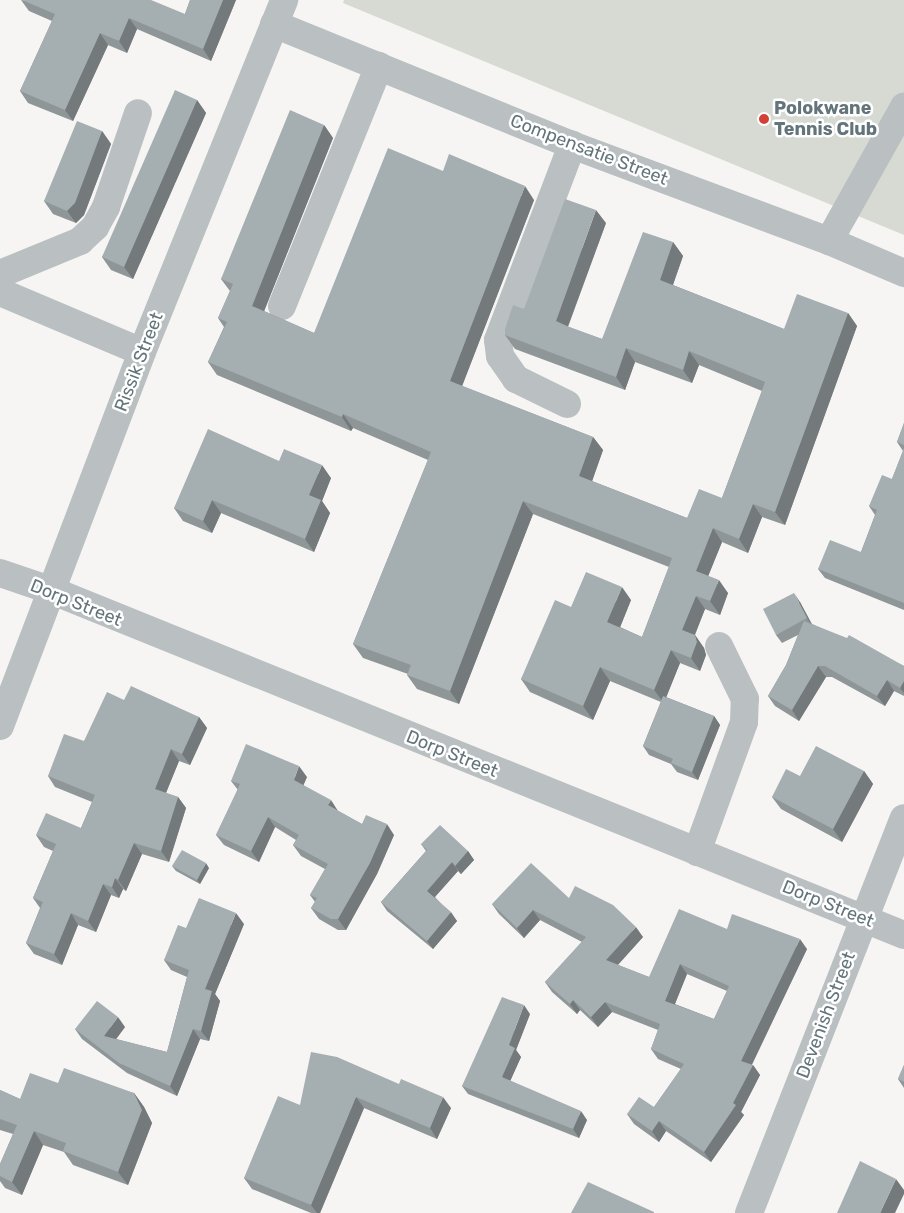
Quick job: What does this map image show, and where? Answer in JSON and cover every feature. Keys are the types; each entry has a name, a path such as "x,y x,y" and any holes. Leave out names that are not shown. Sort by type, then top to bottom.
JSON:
{"street":[{"name":"Compensatie Street","path":"279,12 380,66 572,144 829,241 904,273"},
{"name":"Rissik Street","path":"0,726 53,591 142,352 279,12"},
{"path":"282,306 380,66"},
{"path":"829,241 904,107"},
{"path":"0,274 80,241 95,227 106,207 138,113"},
{"path":"567,404 516,379 503,362 498,340 572,144"},
{"path":"0,292 142,352"},
{"name":"Dorp Street","path":"0,573 53,591 904,935"},
{"path":"697,852 744,722 745,699 719,646"},
{"name":"Devenish Street","path":"749,1213 904,818"}],"shaded area":[{"name":"Polokwane Tennis Club","path":"344,0 904,0 904,235 343,3"}],"building":[{"path":"22,0 151,0 185,14 190,0 223,0 203,49 129,18 119,41 100,33 65,110 20,91 55,14"},
{"path":"175,90 197,100 124,267 102,257"},
{"path":"290,110 324,125 252,306 314,333 388,148 443,171 449,154 525,186 450,381 593,437 579,476 687,518 699,489 722,498 765,382 689,351 683,370 626,348 616,377 505,335 505,329 513,305 524,309 565,199 596,210 556,321 567,326 602,339 643,232 673,242 660,280 784,329 797,294 848,313 775,512 753,504 739,539 713,528 696,571 719,580 710,601 696,596 682,630 695,635 697,642 691,658 671,650 654,690 600,667 583,706 521,679 555,600 571,607 586,572 622,587 607,622 642,637 672,558 523,501 450,691 407,675 411,665 353,644 431,452 343,414 342,417 208,362 227,322 218,318 233,284 221,279"},
{"path":"77,121 102,131 75,203 67,211 44,201"},
{"path":"904,423 904,445 897,442"},
{"path":"208,429 279,461 284,449 322,465 309,495 321,500 305,539 212,500 203,521 174,508"},
{"path":"904,448 904,603 818,569 830,540 861,552 877,510 869,506 882,475 892,479"},
{"path":"794,593 807,618 776,635 763,609"},
{"path":"804,621 847,638 849,635 904,666 904,681 900,688 887,680 877,696 825,666 818,666 792,710 768,696 786,665"},
{"path":"131,686 199,717 182,754 171,749 155,789 178,797 161,851 134,843 118,880 115,878 112,887 103,884 88,921 71,913 54,954 26,943 43,902 33,898 56,844 36,835 46,813 81,828 95,795 48,776 64,734 84,741 107,692 124,700"},
{"path":"663,696 714,716 692,772 671,763 673,759 643,746"},
{"path":"246,744 299,766 294,780 331,800 328,805 362,824 366,815 387,824 370,863 338,919 331,919 311,908 317,898 310,895 328,864 293,845 299,835 268,817 251,851 216,835 240,784 231,781"},
{"path":"816,746 864,771 833,829 772,797 786,769 800,776"},
{"path":"440,825 468,851 455,866 452,862 427,891 451,912 427,941 381,902 427,850 421,844"},
{"path":"182,850 206,863 197,880 172,866"},
{"path":"531,863 569,898 575,886 613,905 636,927 606,960 649,977 679,909 727,929 732,914 800,939 741,1061 753,1065 733,1103 736,1105 704,1152 659,1121 652,1131 627,1114 639,1097 654,1107 684,1064 651,1049 660,1024 605,1002 591,1017 573,1000 570,1004 545,982 586,937 533,910 517,928 492,904","holes":["680,964 729,986 714,1019 665,1001"]},
{"path":"199,898 236,913 205,989 212,991 201,1031 193,1029 170,1086 119,1063 75,1029 97,1001 118,1017 104,1036 167,1052 189,970 164,960 178,925 186,928"},
{"path":"502,997 524,1005 509,1045 515,1048 502,1077 581,1111 573,1129 462,1086"},
{"path":"311,1052 337,1057 399,1084 401,1079 443,1097 430,1128 356,1097 311,1205 244,1178 278,1096 300,1105"},
{"path":"904,1065 904,1082 898,1079"},
{"path":"64,1068 134,1093 142,1110 118,1172 63,1151 66,1143 34,1131 12,1182 0,1176 0,1164 17,1125 0,1119 0,1090 20,1099 30,1073 58,1083"},
{"path":"860,1161 896,1179 880,1213 837,1213"},
{"path":"588,1182 654,1212 654,1213 571,1213"}],"place":[{"name":"Polokwane Tennis Club","path":"764,119"}]}
